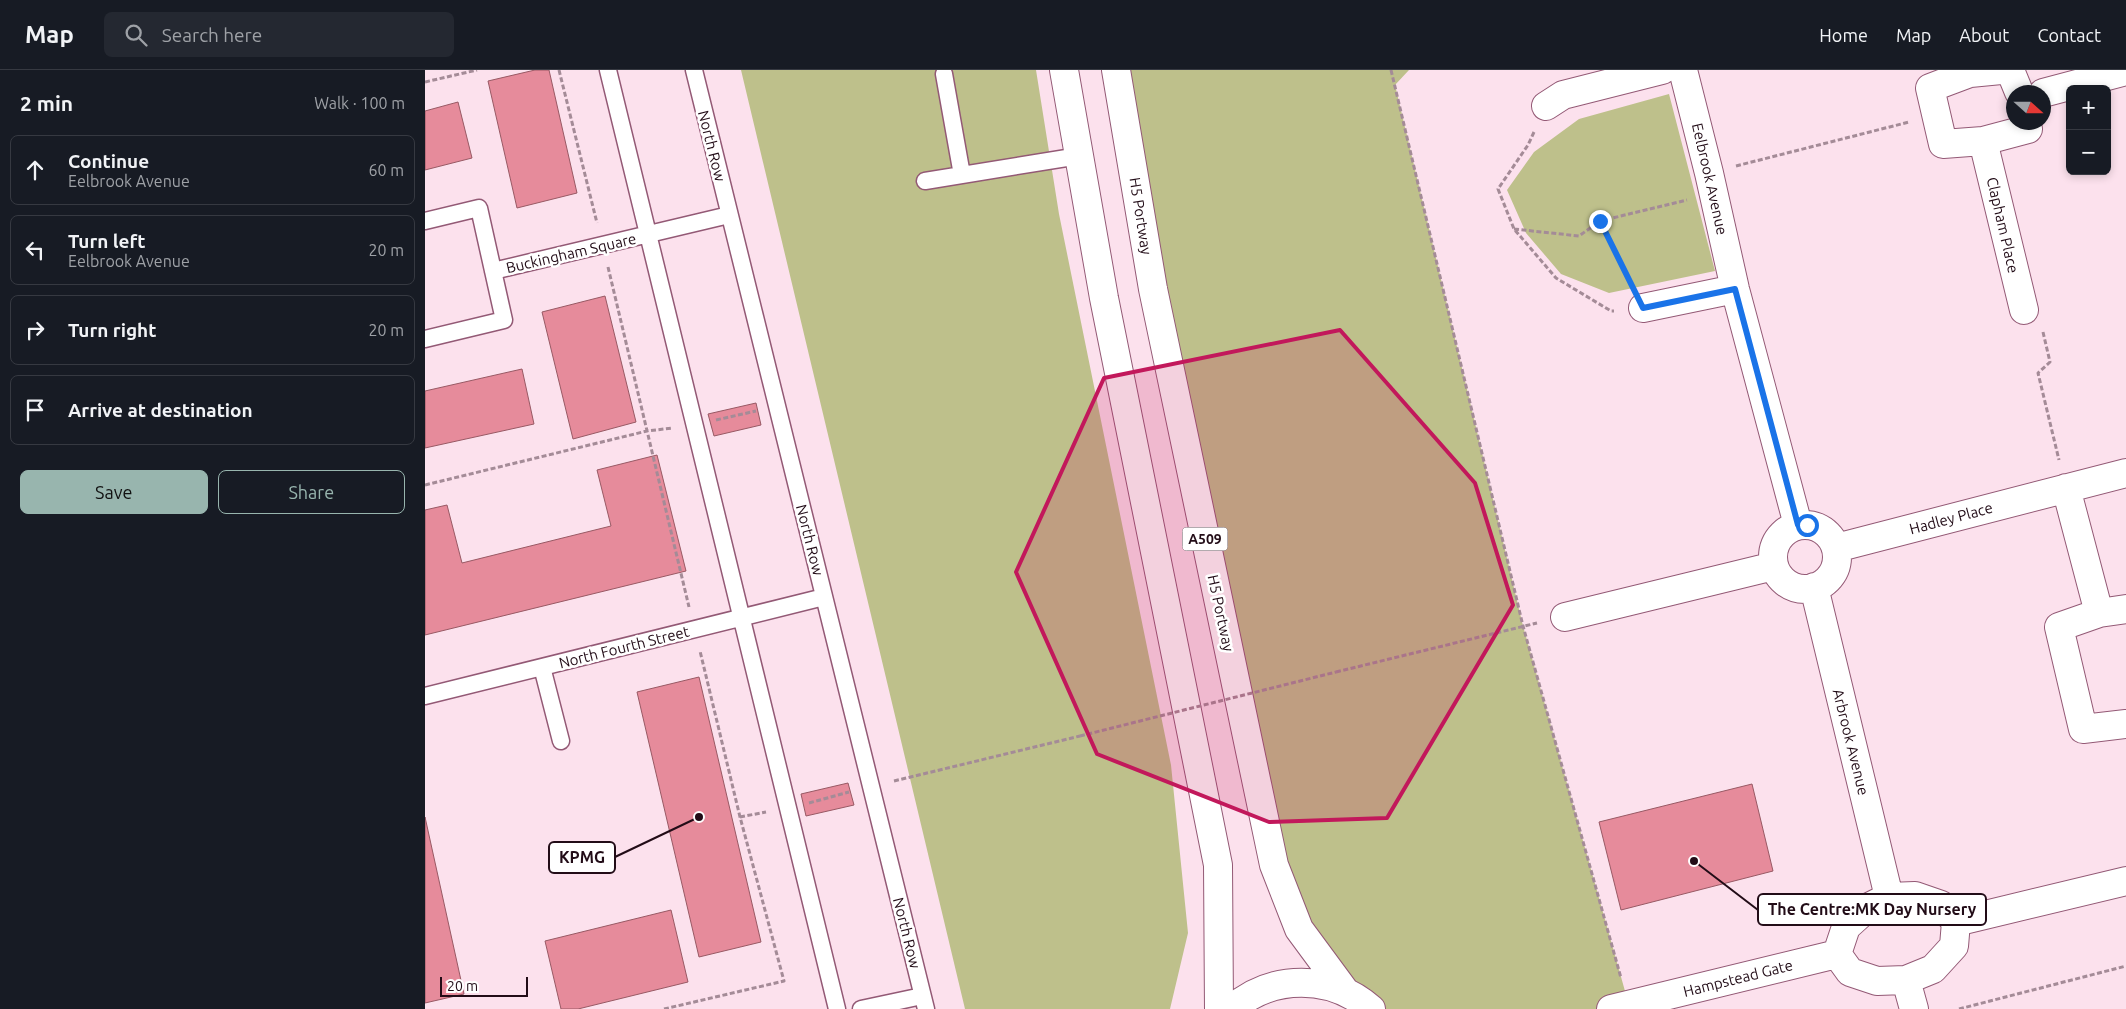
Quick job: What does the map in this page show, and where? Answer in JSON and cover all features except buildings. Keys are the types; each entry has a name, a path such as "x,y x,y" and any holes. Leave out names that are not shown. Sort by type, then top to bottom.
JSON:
{"street":[{"path":"1064,70 1104,298 1218,865 1219,1009"},
{"name":"H5 Portway","path":"1116,70 1155,298 1274,865 1299,930 1344,990"},
{"path":"1546,106 1563,95 1662,70"},
{"name":"Eelbrook Avenue","path":"1683,70 1712,185 1735,289 1798,525"},
{"path":"2001,70 1970,72 1929,88 1943,144 1983,141 2023,130"},
{"path":"2010,70 2016,85"},
{"path":"2051,91 2126,71"},
{"name":"Clapham Place","path":"1983,141 2023,310"},
{"path":"1643,308 1735,289"},
{"name":"Hadley Place","path":"1836,548 2126,473"},
{"path":"2066,488 2099,613"},
{"path":"1798,525 1807,525 1825,532 1836,548 1837,558 1830,576 1814,587 1794,587 1785,582 1774,566 1775,545 1788,529 1798,525"},
{"path":"1565,617 1774,566"},
{"name":"Arbrook Avenue","path":"1814,587 1889,897"},
{"path":"2126,609 2099,613 2059,627 2083,729 2126,724"},
{"path":"1956,922 2126,881"},
{"path":"1915,896 1941,905 1956,922 1954,946 1933,969 1906,980 1877,981 1850,972 1837,954 1846,927 1867,908 1889,897 1915,896"},
{"name":"Hampstead Gate","path":"1620,1007 1837,954"},
{"path":"1906,980 1914,1009"},
{"path":"1232,1009 1245,998 1277,984 1311,982 1344,990 1371,1009"}],"lane":[{"path":"608,70 837,1009"},
{"name":"North Row","path":"694,70 924,1002"},
{"path":"944,74 962,175"},
{"path":"925,181 1079,156"},
{"name":"Buckingham Square","path":"425,221 479,208 504,320 425,339"},
{"name":"Buckingham Square","path":"493,271 729,215"},
{"name":"North Fourth Street","path":"425,696 824,597"},
{"path":"542,667 561,741"},
{"path":"861,1009 924,1002"}],"path":[{"path":"425,82 477,70"},
{"path":"559,70 740,817 784,982 663,1009"},
{"path":"1391,70 1523,626 1620,1007"},
{"path":"1546,106 1528,145 1498,189 1514,229 1556,278 1611,311 1643,308 1600,221"},
{"path":"1514,229 1579,236 1600,221 1627,216 1686,200 1712,185 1936,115"},
{"path":"2023,310 2042,328 2050,362 2038,373 2066,488"},
{"path":"425,485 647,431 694,424 777,406"},
{"path":"871,786 1565,617"},
{"path":"1959,1009 2126,966"}],"highlighted area":[{"path":"1340,330 1475,483 1513,605 1387,818 1269,822 1097,754 1016,572 1104,378"}],"green space":[{"path":"741,70 1036,70 1059,214 1171,765 1188,933 1170,1009 965,1009"},
{"path":"1117,70 1409,70 1395,85 1523,626 1630,1009 1371,1009 1299,929"},
{"path":"1669,94 1715,271 1609,293 1561,274 1526,233 1507,190 1534,152 1579,119"}],"place":[{"name":"KPMG","path":"699,817"},
{"name":"The Centre:MK Day Nursery","path":"1694,861"}],"route":[{"path":"1600,221 1643,308 1735,289 1798,525 1807,525"}]}
